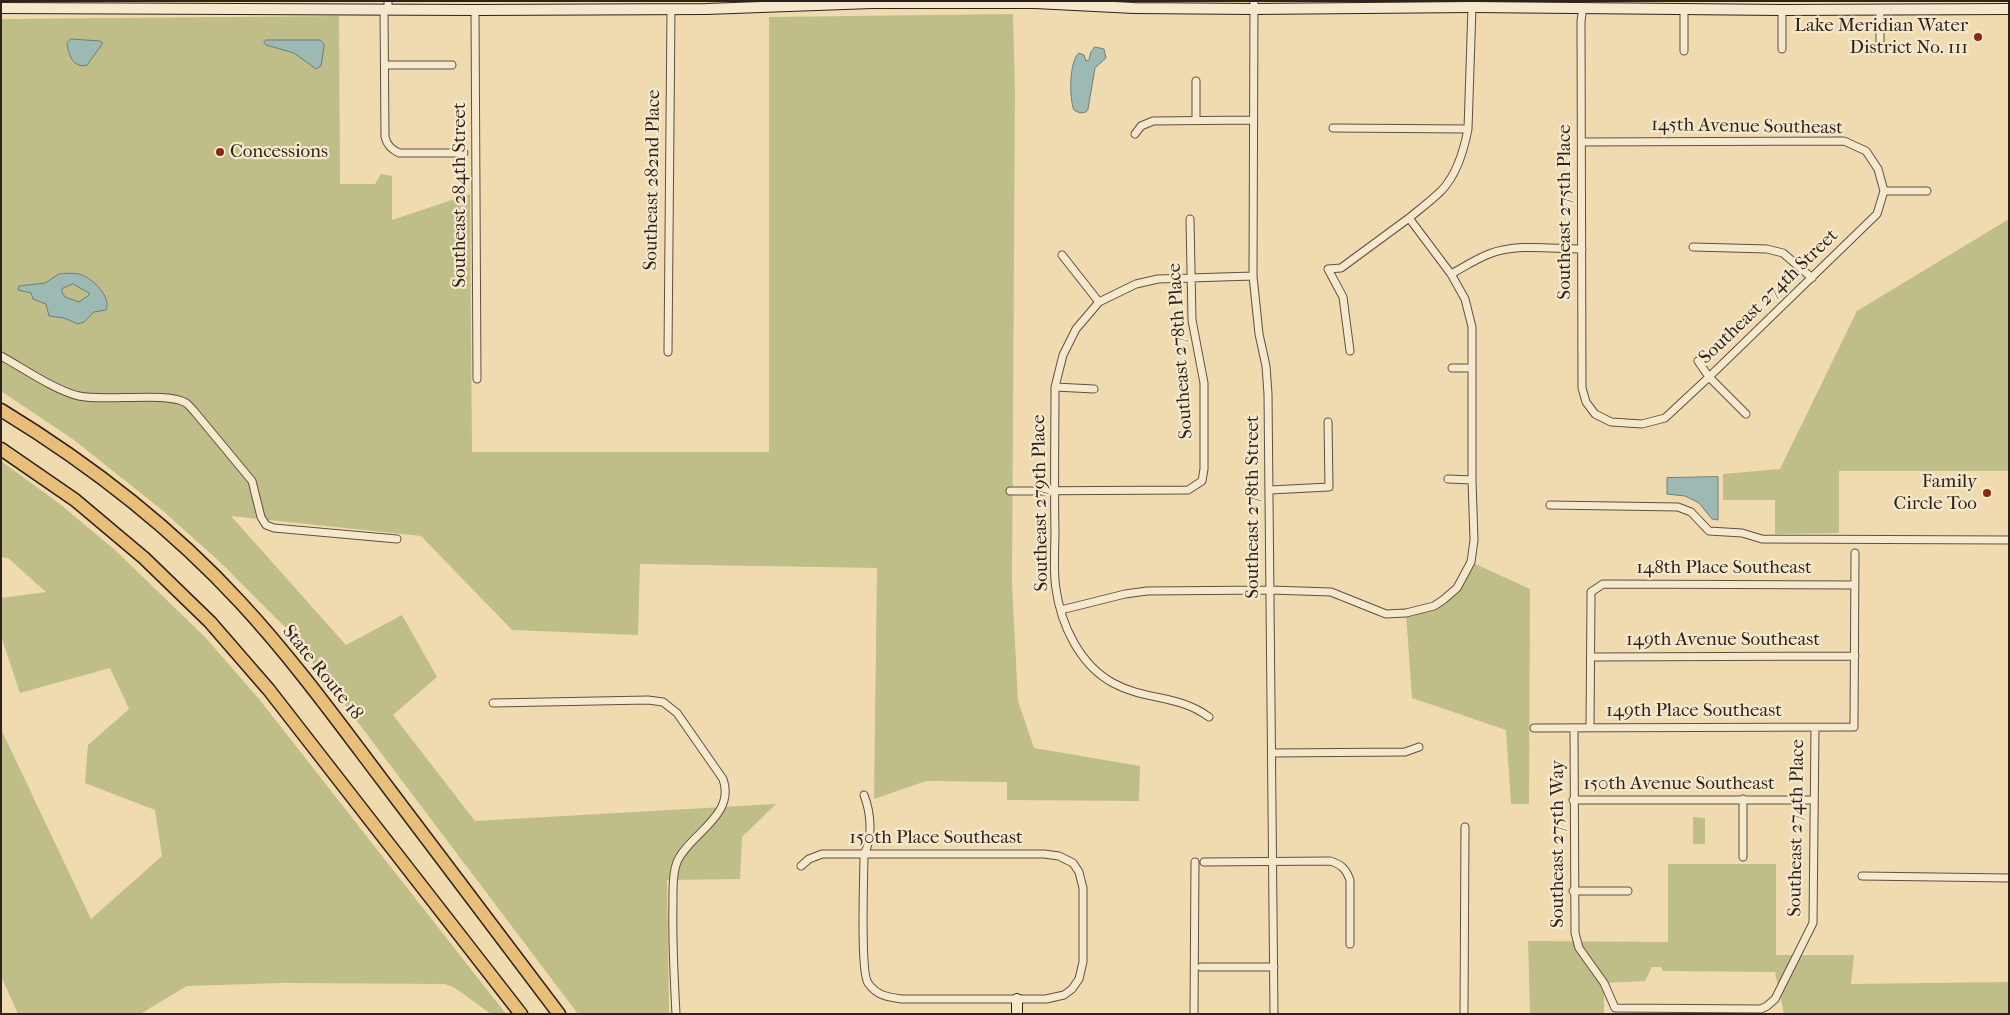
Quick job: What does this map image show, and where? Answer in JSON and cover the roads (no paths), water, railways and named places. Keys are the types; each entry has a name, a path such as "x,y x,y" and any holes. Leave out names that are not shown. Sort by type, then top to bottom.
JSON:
{"highway":[{"name":"State Route 18","path":"1,410 51,440 114,487 178,541 240,602 303,675 559,1014"},
{"path":"1,449 82,506 144,558 210,622 269,690 521,1014"}],"street":[{"path":"1,8 80,5 267,5 475,10 521,5 671,9 705,5 1035,3 1782,10 2009,9"},
{"name":"Southeast 278th Street","path":"1254,5 1252,120 1253,276 1259,334 1266,366 1270,490 1274,1014"},
{"path":"387,7 384,66 384,137 391,148 399,153 464,153"},
{"path":"1350,351 1343,297 1328,269 1341,268 1409,218 1443,189 1458,162 1465,146 1468,130 1472,7"},
{"name":"Southeast 275th Place","path":"1583,7 1581,22 1582,388 1586,402 1595,414 1611,422 1642,424 1665,418"},
{"name":"Southeast 282nd Place","path":"668,352 671,9"},
{"path":"1684,9 1684,51"},
{"name":"Southeast 284th Street","path":"475,10 476,379"},
{"path":"1782,10 1782,49"},
{"path":"1880,10 1880,50"},
{"path":"384,66 452,65"},
{"path":"1196,81 1196,120"},
{"path":"1135,134 1142,126 1152,121 1252,120"},
{"path":"1333,128 1468,130"},
{"name":"145th Avenue Southeast","path":"1582,142 1844,141 1866,151 1878,169 1884,191"},
{"path":"1884,191 1927,191"},
{"name":"Southeast 274th Street","path":"1665,418 1709,378 1877,214 1884,191"},
{"path":"1061,610 1147,590 1270,590 1331,592 1386,614 1406,614 1424,610 1444,600 1457,588 1471,562 1474,540 1472,327 1466,299 1452,274 1409,218"},
{"name":"Southeast 278th Place","path":"1054,490 1188,490 1202,481 1204,469 1204,383 1192,320 1190,219"},
{"path":"1693,247 1767,249 1783,253 1812,278"},
{"path":"1452,274 1489,254 1504,250 1525,248 1582,249"},
{"path":"1062,255 1099,302 1136,284 1158,278 1253,276"},
{"name":"Southeast 279th Place","path":"1099,302 1076,329 1063,355 1056,387 1054,490 1056,588 1061,610 1070,634 1082,656 1093,670 1113,684 1139,694 1195,707 1208,717"},
{"path":"1,356 63,390 78,396 93,398 163,398 185,402 252,481 261,517 266,524 274,528 397,538"},
{"path":"1698,361 1709,378 1746,414"},
{"path":"1452,368 1472,368"},
{"path":"1056,387 1094,389"},
{"path":"1270,490 1329,487 1328,422"},
{"path":"1448,479 1472,480"},
{"path":"1010,491 1054,490"},
{"path":"1550,505 1678,506 1691,512 1708,531 1742,533 1762,539 2009,540"},
{"path":"1855,552 1855,656"},
{"name":"148th Place Southeast","path":"1591,657 1591,597 1595,588 1603,584 1855,585"},
{"name":"149th Avenue Southeast","path":"1591,657 1855,656"},
{"name":"149th Place Southeast","path":"1534,728 1854,727 1855,656"},
{"path":"1590,728 1591,657"},
{"path":"493,702 648,700 663,702 677,712 722,779 725,786 721,806 714,820 686,849 677,862 674,884 672,943 676,1014"},
{"name":"Southeast 275th Way","path":"1574,728 1574,933 1579,948 1604,983 1615,1008 1665,1012"},
{"name":"Southeast 274th Place","path":"1678,1012 1761,1009 1768,1006 1775,999 1813,923 1815,728"},
{"path":"1272,753 1405,752 1419,747"},
{"path":"864,796 868,807 869,845 864,854 864,959 867,982 884,996 902,999 1017,999 1017,1014"},
{"name":"150th Avenue Southeast","path":"1573,800 1814,800"},
{"path":"1743,800 1743,856"},
{"path":"1464,1014 1465,827"},
{"name":"150th Place Southeast","path":"801,866 809,858 818,855 864,854 1044,854 1059,856 1073,863 1079,872 1083,888 1083,962 1079,978 1064,995 1046,999 1017,999"},
{"path":"1204,862 1330,861 1339,863 1350,880 1350,944"},
{"path":"1194,1014 1195,862"},
{"path":"1862,876 2009,878"},
{"path":"1573,891 1628,891"},
{"path":"1201,967 1274,967"},
{"path":"1665,1012 1678,1012"}],"water":[{"path":"71,39 100,41 103,43 87,65 82,66 75,63 70,56 67,43"},
{"path":"266,40 320,40 324,44 321,66 316,69 294,53 266,45 264,42"},
{"path":"1095,47 1104,49 1106,58 1095,68 1088,109 1086,112 1080,113 1074,110 1071,98 1073,64 1079,53 1084,55 1086,61 1089,60 1091,52"},
{"path":"74,273 84,276 103,293 106,299 106,310 94,312 84,322 78,324 64,318 49,316 46,304 33,299 31,293 18,290 19,286 45,283 59,274","holes":["73,284 89,293 79,302 65,297 62,289"]},
{"path":"1718,477 1718,520 1712,519 1699,503 1685,496 1667,494 1667,478"}],"place":[{"name":"Lake Meridian Water District No. 111","path":"1978,37"},
{"name":"Concessions","path":"220,152"},
{"name":"Family Circle Too","path":"1987,493"}]}
